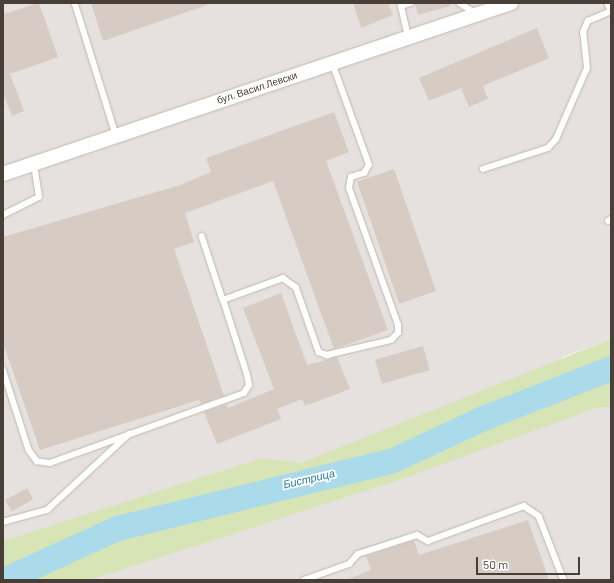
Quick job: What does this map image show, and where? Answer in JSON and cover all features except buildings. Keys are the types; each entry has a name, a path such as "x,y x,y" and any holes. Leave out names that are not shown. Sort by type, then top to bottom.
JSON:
{"street":[{"name":"бул. Васил Левски","path":"3,174 512,3"}],"lane":[{"path":"75,3 116,135"},
{"path":"408,37 400,6 411,3"},
{"path":"460,3 477,14"},
{"path":"483,169 548,148 556,139 587,68 583,32 588,21 611,11 608,3"},
{"path":"223,300 283,278 291,281 296,287 315,345 327,355 391,340 398,333 349,188 351,177 364,173 369,165 332,63"},
{"path":"3,214 39,197 34,163"},
{"path":"3,369 29,450 37,461 50,463 133,431 244,393 249,385 247,375 202,236"},
{"path":"3,522 47,510 133,431"},
{"path":"304,580 349,564 358,554 417,536 428,541 524,506 539,516 564,580"}],"shaded area":[{"path":"3,3 611,3 611,339 562,357 599,407 611,407 611,580 3,580"}],"green space":[{"path":"611,339 611,407 599,407 405,478 90,580 3,580 3,541 262,458 301,463"}],"waterway":[{"name":"Бистрица","path":"3,580 117,528 393,460 483,418 611,368"}]}
